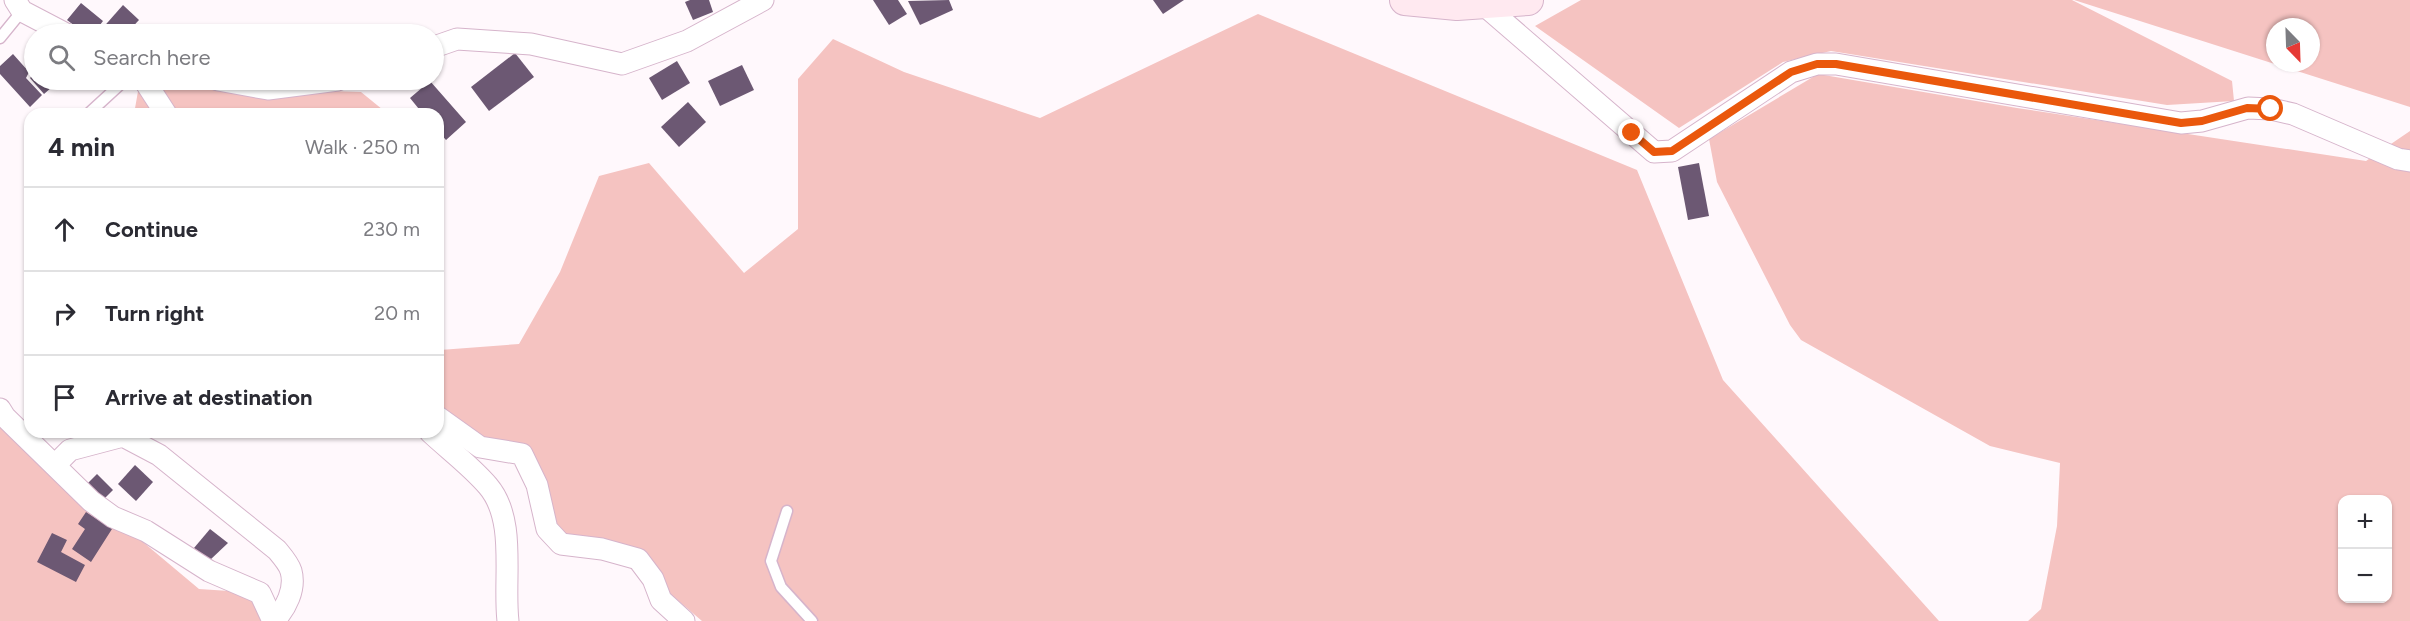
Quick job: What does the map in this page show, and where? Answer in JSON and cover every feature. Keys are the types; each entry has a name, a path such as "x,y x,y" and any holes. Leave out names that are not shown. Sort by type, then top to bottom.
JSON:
{"main road":[{"path":"1405,0 1457,5 1528,0"}],"street":[{"path":"444,44 457,39 531,44 622,64 687,42 763,0"},
{"path":"1484,4 1654,152 1672,151 1791,72 1817,64 1836,64 2181,123 2202,121 2247,108 2271,109 2293,114 2398,159 2410,161"},
{"path":"19,6 49,24"},
{"path":"150,90 162,108"},
{"path":"0,409 4,417 24,436"},
{"path":"444,421 480,447 522,453 537,485 547,529 561,544 602,549 638,558 653,579 661,600 684,621"},
{"path":"26,438 112,517 146,531 209,571 260,593 274,621 286,608 292,585 291,570 277,550 159,455 127,438"},
{"path":"55,465 70,450 115,438"},
{"path":"437,438 489,486 500,507 507,541 508,621"}],"lane":[{"path":"0,38 19,6"},
{"path":"95,108 114,90"},
{"path":"787,511 771,561 781,587 812,621"}],"shaded area":[{"path":"1581,0 2072,0 2232,81 2234,101 2167,105 1831,51 1783,62 1679,128 1535,26"},
{"path":"2074,0 2410,0 2410,107 2300,72 2320,72 2320,18 2266,18 2266,61"},
{"path":"1258,14 1637,170 1723,380 1939,621 702,621 653,579 547,529 522,454 444,427 444,350 519,344 560,272 599,176 649,163 744,273 798,229 798,79 833,39 904,72 1040,118"},
{"path":"1818,74 2017,108 2366,161 2410,131 2410,621 2028,621 2041,609 2057,526 2060,463 1990,446 1801,340 1790,325 1717,182 1709,139"},
{"path":"138,90 299,90 361,92 381,108 135,108"},
{"path":"0,407 24,432 24,438 30,438 75,485 199,589 260,593 263,621 0,621"}],"building":[{"path":"709,0 713,12 693,20 685,2"},
{"path":"873,0 898,0 907,14 889,25"},
{"path":"949,0 953,10 920,25 908,1"},
{"path":"1153,0 1184,0 1163,14"},
{"path":"81,3 103,21 101,24 72,24 67,20"},
{"path":"123,5 139,20 135,24 106,24"},
{"path":"515,53 534,77 489,111 471,87"},
{"path":"13,54 24,66 24,90 37,90 42,95 30,107 0,74 0,66"},
{"path":"677,61 690,83 662,100 649,78"},
{"path":"742,65 754,90 720,106 708,81"},
{"path":"419,90 438,90 466,122 446,140 444,138 444,108 418,108 410,98"},
{"path":"688,102 706,122 679,147 661,127"},
{"path":"1699,163 1709,216 1688,220 1678,167"},
{"path":"135,465 153,482 136,501 118,484"},
{"path":"97,474 113,490 103,500 87,484"},
{"path":"86,512 112,529 91,562 72,549 85,529 78,524"},
{"path":"210,529 228,543 210,560 194,548"},
{"path":"52,533 67,540 61,552 85,565 76,582 37,562"}],"route":[{"path":"1632,133 1654,152 1672,151 1791,72 1817,64 1836,64 2181,123 2202,121 2247,108 2271,109"}]}
